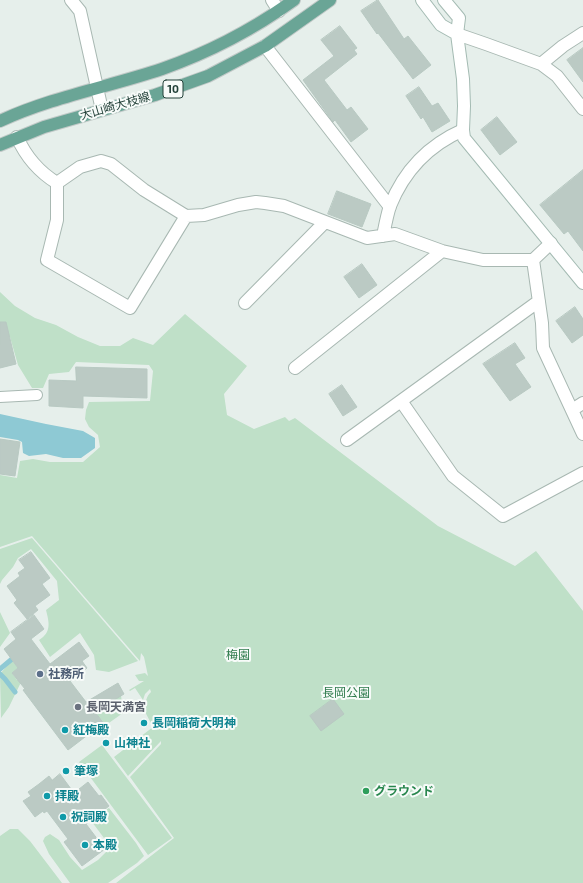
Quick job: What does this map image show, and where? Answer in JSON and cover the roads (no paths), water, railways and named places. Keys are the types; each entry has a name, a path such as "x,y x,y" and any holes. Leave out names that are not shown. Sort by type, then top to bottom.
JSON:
{"main road":[{"name":"大山崎大枝線","path":"0,121 43,103 162,68 202,53 240,35 294,0"},
{"name":"大山崎大枝線","path":"0,145 57,123 155,95 195,81 234,64 265,46 330,0"}],"street":[{"path":"71,0 80,11 102,110"},
{"path":"272,0 279,11"},
{"path":"422,0 441,25 457,34 541,64 557,76 583,108"},
{"path":"444,0 459,18 457,34 463,79 464,138 583,283"},
{"path":"541,64 563,46 583,33"},
{"path":"265,46 390,206"},
{"path":"383,236 390,206 404,179 418,161 434,146 463,130"},
{"path":"18,138 22,148 34,164 49,178 57,183"},
{"path":"57,183 80,167 101,161 111,164 144,190 186,216 204,216 238,204 256,202 284,206 324,223 367,238 395,234 442,251 483,260 533,260 551,243"},
{"path":"57,183 58,220 47,260 130,308 186,216"},
{"path":"244,303 324,223"},
{"path":"295,368 442,251"},
{"path":"533,260 539,301 543,348 583,434"},
{"path":"347,440 539,301"},
{"path":"401,400 454,476 503,516 583,473"},
{"path":"572,410 583,403"}],"lane":[{"path":"0,397 37,395"}],"water":[{"path":"0,414 83,431 95,438 95,448 81,458 63,458 46,454 29,456 23,453 22,442 0,437"}],"waterway":[{"path":"0,669 12,659"},
{"path":"0,674 15,692"}],"place":[{"name":"社務所","path":"40,674"},
{"name":"長岡天満宮","path":"78,707"},
{"name":"長岡稲荷大明神","path":"144,723"},
{"name":"紅梅殿","path":"65,730"},
{"name":"山神社","path":"106,743"},
{"name":"筆塚","path":"66,771"},
{"name":"グラウンド","path":"366,791"},
{"name":"拝殿","path":"47,796"},
{"name":"祝詞殿","path":"63,817"},
{"name":"本殿","path":"85,845"}],"park label":[{"name":"梅園","path":"238,655"},
{"name":"長岡公園","path":"346,693"}]}
